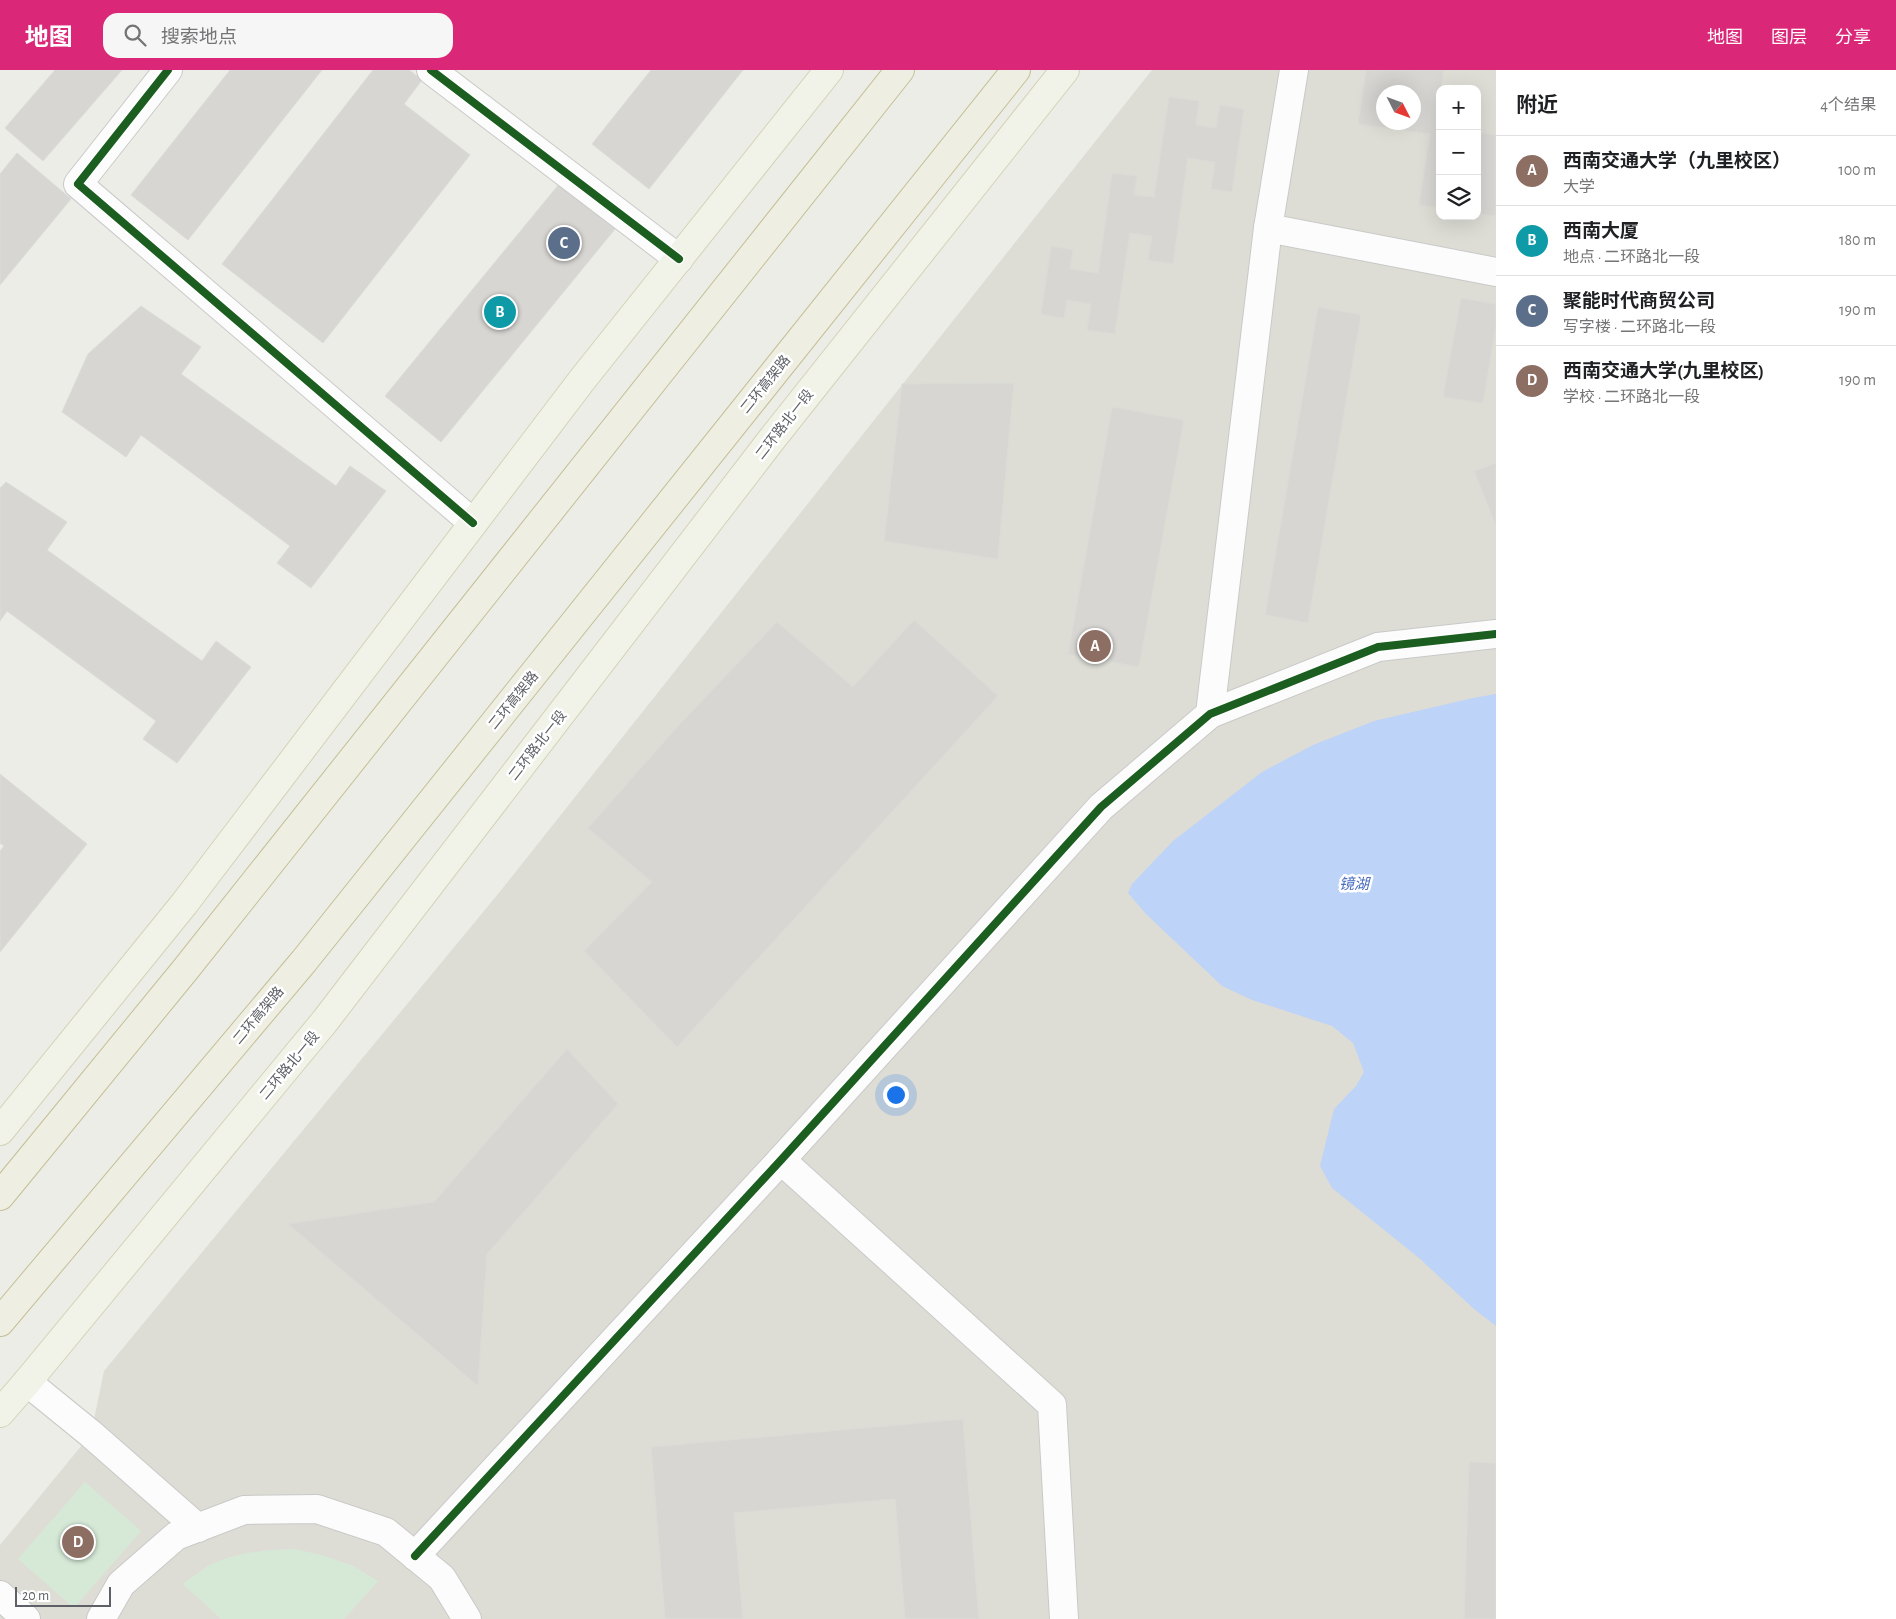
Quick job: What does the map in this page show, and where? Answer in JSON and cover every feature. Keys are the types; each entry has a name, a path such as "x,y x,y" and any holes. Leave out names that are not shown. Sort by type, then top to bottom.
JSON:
{"highway":[{"path":"0,1196 185,970 900,70"},
{"name":"二环高架路","path":"0,1322 304,961 1016,70"}],"main road":[{"path":"0,1131 184,904 582,380 830,70"},
{"name":"二环路北一段","path":"0,1413 325,1021 772,439 1065,70"}],"street":[{"path":"168,70 78,184 474,523"},
{"path":"431,70 679,259"},
{"path":"1210,714 1268,228 1294,70"},
{"path":"1268,228 1496,272"},
{"path":"415,1556 781,1160 1101,807 1210,714 1378,647 1496,634"},
{"path":"781,1160 1052,1405 1064,1619"},
{"path":"27,1382 91,1434 198,1528"},
{"path":"101,1619 121,1584 176,1536 244,1510 317,1509 386,1532 442,1578 467,1619"},
{"path":"0,1595 26,1619"}],"shaded area":[{"path":"1152,70 1496,70 1496,1619 0,1619 0,1545 91,1434 104,1371 498,894"}],"green space":[{"path":"85,1482 141,1531 74,1608 18,1559"},
{"path":"295,1549 325,1556 353,1566 378,1581 344,1619 221,1619 183,1584 218,1561 262,1551"}],"water":[{"name":"镜湖","path":"1496,694 1496,1326 1474,1309 1419,1258 1332,1188 1320,1166 1334,1109 1356,1086 1364,1072 1353,1043 1332,1026 1252,1000 1222,986 1146,914 1128,893 1132,884 1173,841 1262,772 1313,745 1374,721"}],"building":[{"path":"55,70 122,70 43,161 5,128"},
{"path":"230,70 322,70 188,240 131,195"},
{"path":"373,70 409,70 422,80 404,104 470,155 323,343 222,264"},
{"path":"651,70 743,70 649,189 592,144"},
{"path":"1366,70 1444,70 1442,85 1436,85 1436,207 1419,205 1430,134 1401,130 1421,130 1421,85 1376,85 1376,126 1358,124"},
{"path":"1169,97 1199,101 1196,125 1216,128 1220,105 1244,109 1232,192 1211,189 1215,162 1188,158 1173,264 1148,260 1152,236 1130,233 1115,334 1087,330 1091,304 1067,300 1064,318 1041,314 1051,246 1073,250 1070,269 1098,273 1112,173 1137,176 1134,195 1154,197"},
{"path":"1481,133 1496,135 1496,216 1481,214"},
{"path":"17,153 71,199 0,285 0,174"},
{"path":"560,183 615,229 441,442 385,396"},
{"path":"1461,298 1496,304 1496,327 1483,403 1443,397"},
{"path":"141,306 201,347 181,374 336,486 350,466 386,491 311,588 277,563 290,546 141,435 126,457 62,412 88,354"},
{"path":"1318,307 1361,315 1308,623 1265,615"},
{"path":"1014,383 998,559 884,541 902,384"},
{"path":"1112,407 1184,420 1139,667 1068,654"},
{"path":"1496,463 1496,526 1474,471"},
{"path":"6,482 67,522 47,550 202,661 216,641 251,667 177,763 143,739 156,721 7,611 0,621 0,488"},
{"path":"914,620 998,696 677,1047 584,951 652,882 588,828 678,726 777,622 853,687"},
{"path":"0,774 87,844 0,952 0,851 4,846 0,843"},
{"path":"567,1049 618,1104 487,1254 478,1386 288,1224 434,1202"},
{"path":"963,1419 979,1619 905,1619 895,1499 734,1513 743,1619 665,1619 651,1447"},
{"path":"1469,1462 1496,1463 1496,1619 1464,1619"}],"cycle path":[{"path":"168,70 78,184 473,523"},
{"path":"431,70 679,259"},
{"path":"415,1556 781,1160 1101,807 1210,714 1378,647 1496,634"}],"place":[{"name":"聚能时代商贸公司","path":"564,243"},
{"name":"西南大厦","path":"500,312"},
{"name":"西南交通大学（九里校区）","path":"1095,646"},
{"name":"西南交通大学(九里校区)","path":"78,1542"}]}
